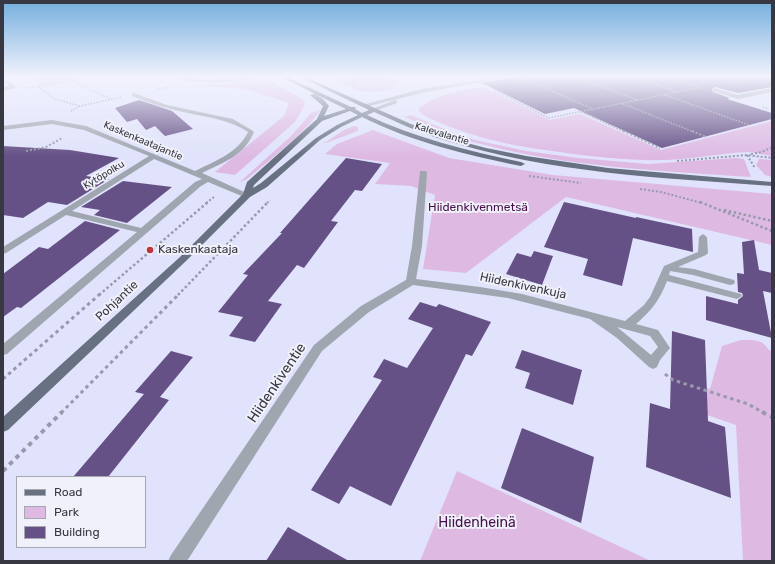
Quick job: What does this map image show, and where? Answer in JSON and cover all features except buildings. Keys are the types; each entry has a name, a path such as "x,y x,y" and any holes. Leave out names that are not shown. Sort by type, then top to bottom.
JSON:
{"main road":[{"path":"320,120 326,106 324,103"},
{"name":"Kalevalantie","path":"340,103 404,133 476,155 524,164 578,170 605,170"},
{"name":"Kalevalantie","path":"365,104 428,133 475,147 530,159 605,170 772,184"},
{"name":"Pohjantie","path":"247,195 250,184 320,120 365,104"},
{"name":"Pohjantie","path":"3,426 183,259 247,195 264,185 318,139 334,129 375,109"}],"street":[{"path":"156,103 224,118 240,123 250,132 246,143 229,157 195,174"},
{"path":"375,109 393,103"},
{"name":"Kaskenkaatajantie","path":"3,128 52,122 86,128 247,195"},
{"name":"Kytöpolku","path":"3,251 154,156"},
{"path":"411,282 417,246 423,174"},
{"path":"3,350 198,184 208,179"},
{"path":"64,212 144,231"},
{"path":"627,326 648,308 655,298 665,272 703,253 703,237"},
{"path":"665,272 694,272 730,282"},
{"path":"665,272 737,296"},
{"name":"Hiidenkivenkuja","path":"411,282 475,288 521,297 654,333 664,348 655,358 653,364"},
{"name":"Hiidenkiventie","path":"177,561 318,348 365,309 411,282"},
{"path":"594,317 621,335 653,364"}],"path":[{"path":"70,103 80,106"},
{"path":"519,103 549,118 623,104 706,137"},
{"path":"581,103 594,109"},
{"path":"688,103 749,125"},
{"path":"581,112 660,148"},
{"path":"26,151 46,147 65,136 86,128"},
{"path":"677,161 747,155 762,152 772,147"},
{"path":"747,155 772,158"},
{"path":"747,155 757,172"},
{"path":"3,379 150,250 205,206 226,186"},
{"path":"3,471 274,197"},
{"path":"714,207 772,221"},
{"path":"653,364 673,380 748,404 772,417"}],"green space":[{"path":"289,103 305,103 295,122 235,175 215,172 284,116"},
{"path":"426,103 516,103 550,120 580,114 661,150 772,121 772,156 748,152 676,159 640,160 573,154 524,147 473,135 423,115 419,111 419,108"},
{"path":"320,110 307,127 286,146 247,179 240,182 291,136 311,113"},
{"path":"411,115 451,132 475,140 526,151 578,158 648,164 736,158 744,159 751,177 615,167 514,152 462,139 404,117"},
{"path":"354,126 358,127 358,131 323,144 344,130"},
{"name":"Hiidenkivenmetsä","path":"373,130 449,158 553,175 772,194 772,245 566,197 466,273 423,269 435,195 411,186 375,184 390,163 325,154 337,144"},
{"path":"759,159 772,160 772,177 765,175 756,165"},
{"path":"741,340 754,340 760,342 772,351 772,561 743,561 736,425 681,406 694,384 710,389 722,346"},
{"name":"Hiidenheinä","path":"457,471 636,554 651,561 420,561"}],"place":[{"name":"Kaskenkaataja","path":"150,250"}]}
